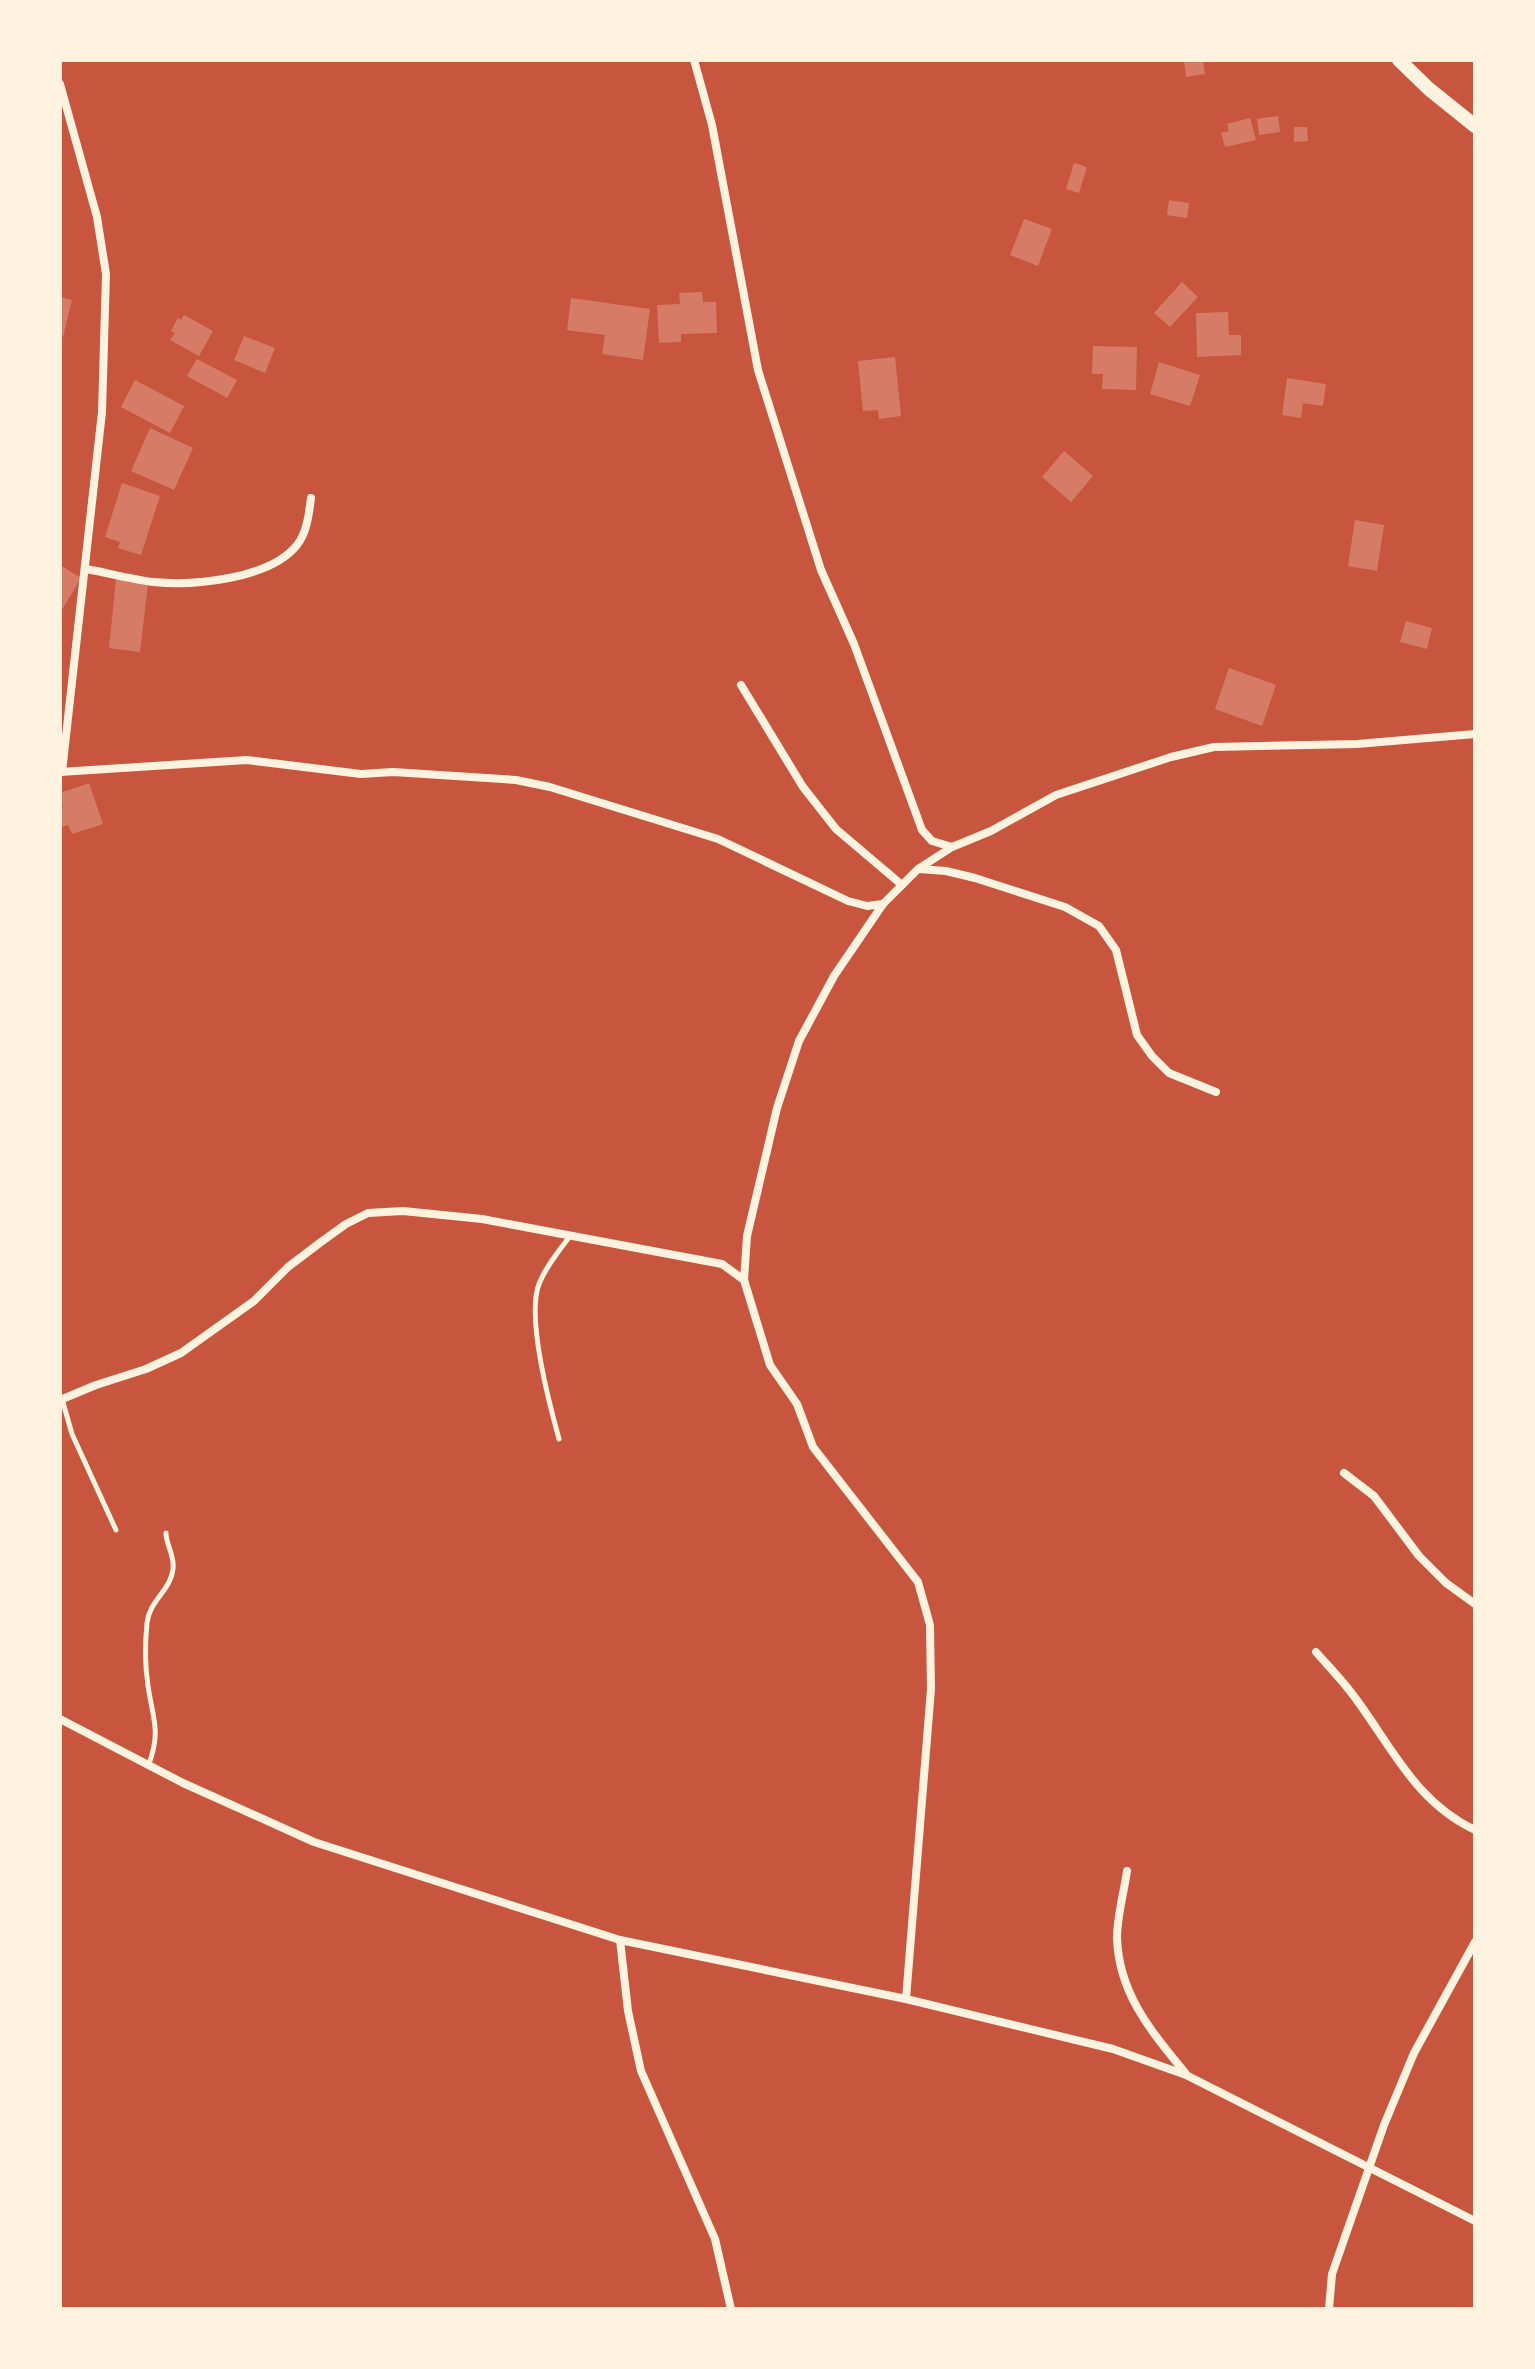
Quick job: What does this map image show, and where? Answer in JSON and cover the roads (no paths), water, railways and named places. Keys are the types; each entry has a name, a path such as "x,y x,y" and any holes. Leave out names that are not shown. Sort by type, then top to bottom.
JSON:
{"main road":[{"path":"1399,60 1475,126"}],"street":[{"path":"694,60 712,125 758,370 794,489 821,570 854,644 922,830 932,841 952,847"},
{"path":"60,84 97,217 106,274 102,412 61,772 247,760 361,774 393,772 516,780 550,787 718,839 848,901 867,906 883,904"},
{"path":"86,569 154,582 203,581 258,571 281,561 299,543 308,519 311,498"},
{"path":"741,685 803,787 836,829 902,885"},
{"path":"906,1999 931,1689 930,1625 918,1582 813,1447 797,1404 770,1365 744,1280 747,1236 777,1108 799,1041 834,976 883,904 918,869 952,847 991,831 1056,795 1171,757 1214,747 1357,744 1475,734"},
{"path":"918,869 975,878 1065,907 1099,926 1116,950 1137,1035 1169,1073 1216,1092"},
{"path":"61,1400 181,1353 254,1301 288,1267 321,1242 368,1213 403,1211 482,1219 722,1264 744,1280"},
{"path":"1344,1473 1374,1496 1419,1556 1446,1583 1475,1604"},
{"path":"1316,1652 1355,1696 1415,1785 1453,1819 1475,1830"},
{"path":"60,1719 149,1765 314,1842 620,1940 906,1999 1113,2049 1186,2075 1475,2221"},
{"path":"1127,1871 1117,1937 1125,1987 1157,2039 1186,2075"},
{"path":"620,1940 628,2011 641,2071 715,2239 731,2309"},
{"path":"1329,2309 1332,2274 1414,2053 1475,1942"}],"lane":[{"path":"559,1439 545,1381 536,1301 543,1273 570,1235"},
{"path":"61,1400 72,1434 116,1530"},
{"path":"149,1765 156,1743 157,1726 148,1684 147,1621 151,1605 170,1580 174,1566 166,1533"}]}
